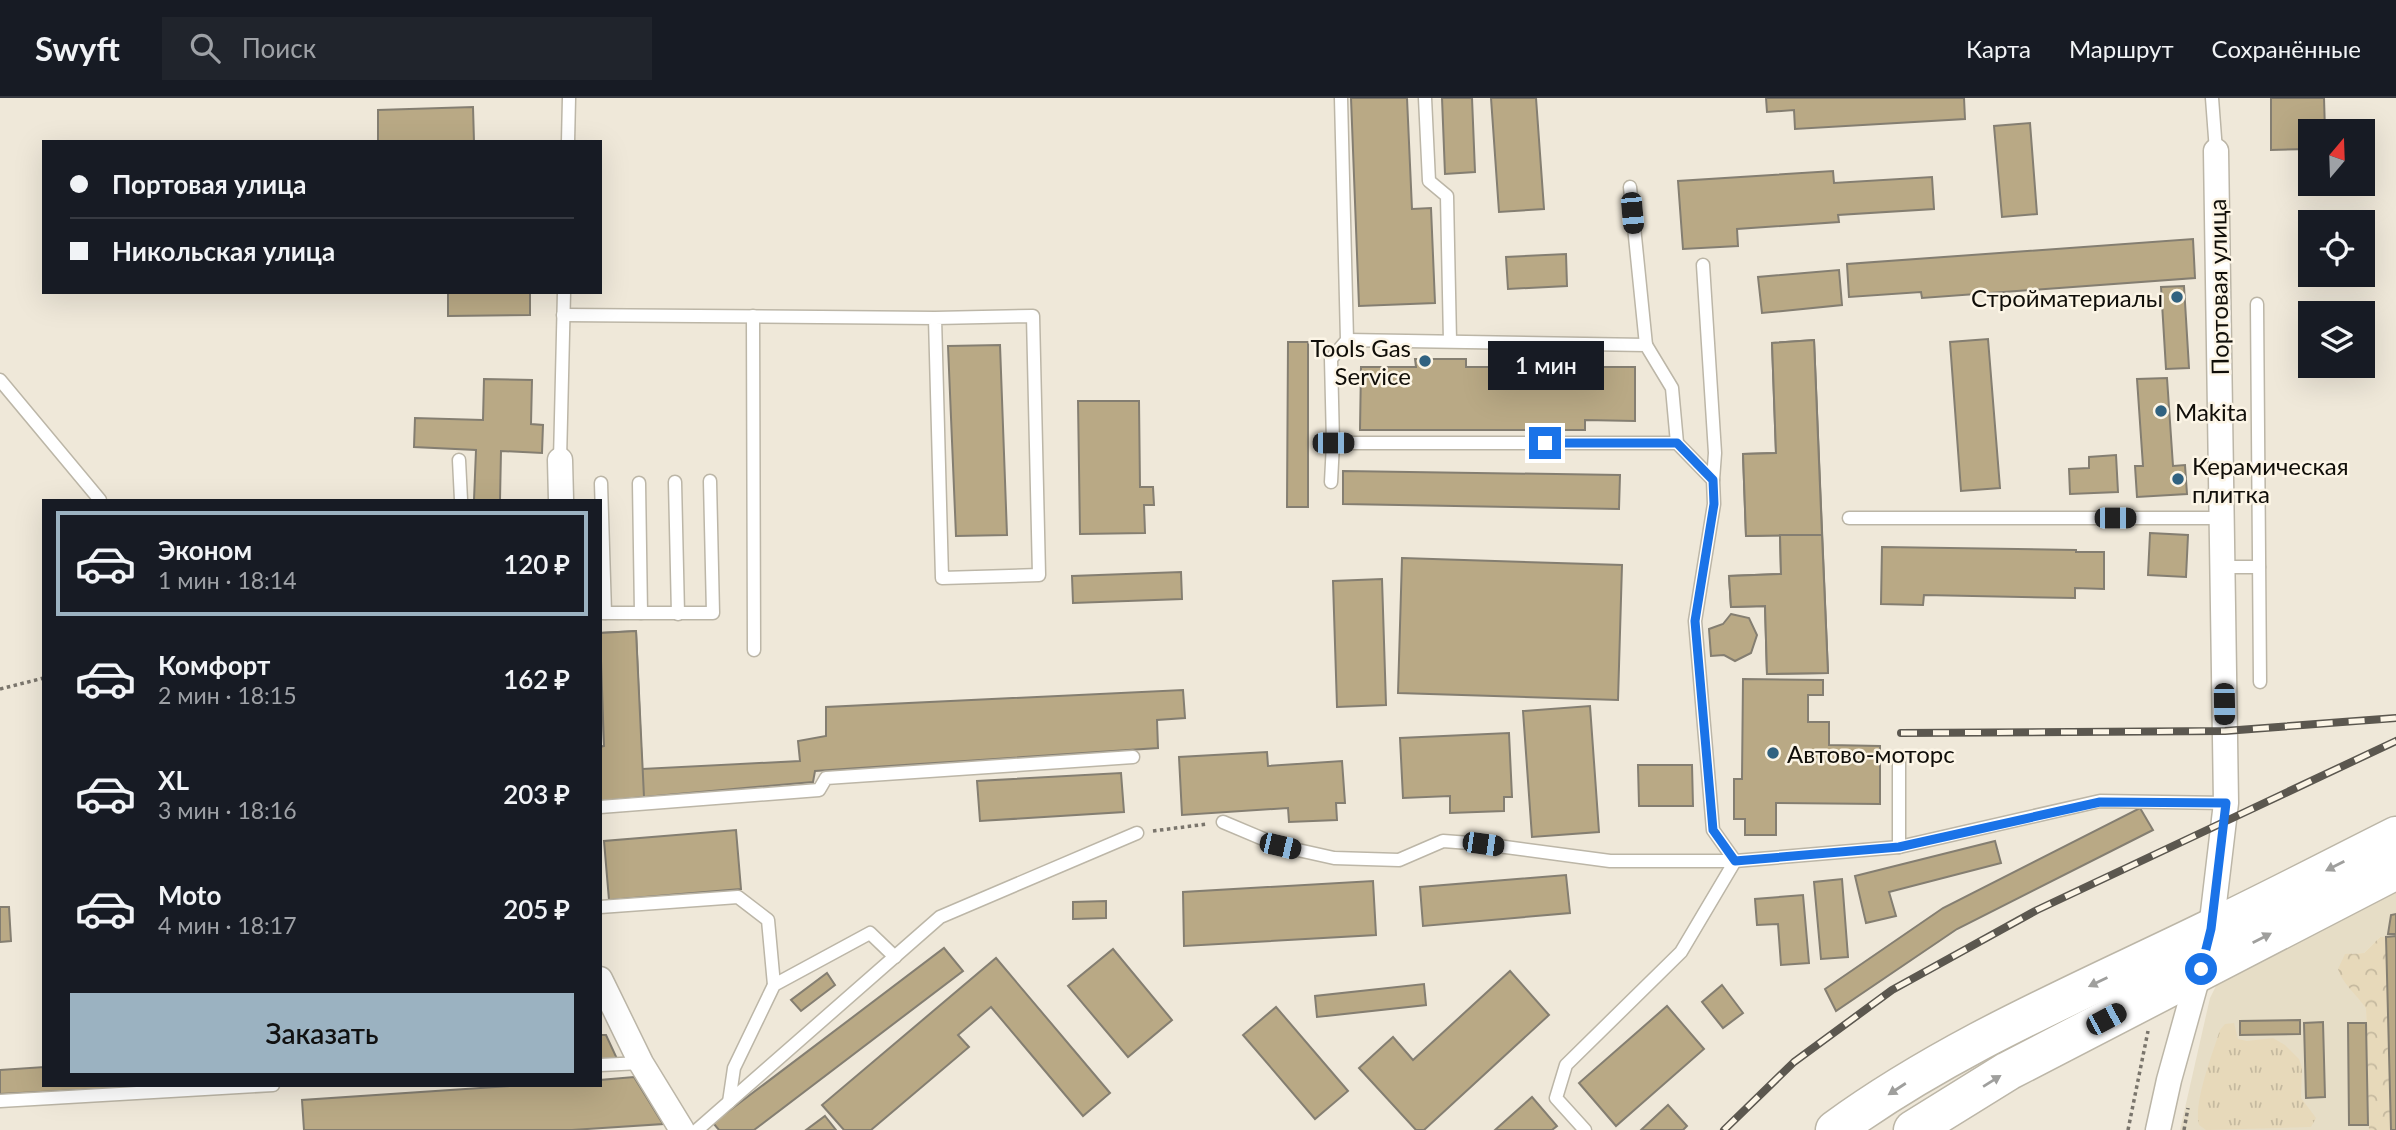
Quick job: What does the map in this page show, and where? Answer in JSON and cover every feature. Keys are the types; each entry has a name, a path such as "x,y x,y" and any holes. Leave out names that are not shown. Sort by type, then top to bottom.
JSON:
{"main road":[{"path":"1835,1130 1915,1077 1993,1033 2211,929 2396,835"},
{"path":"1913,1130 2008,1070 2396,870"}],"street":[{"name":"Портовая улица","path":"2158,1130 2169,1080 2211,929 2226,803 2216,151"},
{"path":"560,460 561,499"},
{"path":"602,983 641,1063 682,1130"}],"lane":[{"path":"568,140 569,98"},
{"path":"1331,482 1331,359 1348,340 1341,98"},
{"path":"1425,98 1429,181 1447,196 1450,341"},
{"path":"2212,98 2216,151"},
{"path":"1630,187 1646,345 1672,388 1677,443 1713,480"},
{"path":"1703,265 1715,453 1714,504 1695,621 1713,830 1735,861"},
{"path":"560,460 564,294"},
{"path":"2257,304 2260,682"},
{"path":"563,315 935,318 1033,316 1039,575 942,578 935,318"},
{"path":"753,316 754,650"},
{"path":"1348,340 1646,345"},
{"path":"0,380 99,499"},
{"path":"1333,443 1677,443"},
{"path":"459,460 461,499"},
{"path":"602,548 603,613 713,613 710,481"},
{"path":"675,482 678,614"},
{"path":"601,484 601,499"},
{"path":"639,484 641,613"},
{"path":"1849,518 2221,518"},
{"path":"2222,567 2259,567"},
{"path":"602,807 819,790 826,778 1133,757"},
{"path":"1899,758 1899,847"},
{"path":"1223,822 1280,846 1334,858 1399,860 1443,841 1610,861 1735,861 1899,847 2100,802 2226,803"},
{"path":"697,1130 940,917 1137,833"},
{"path":"1585,1130 1556,1098 1566,1065 1681,952 1735,861"},
{"path":"602,907 738,897 768,920 774,985 734,1068 729,1102"},
{"path":"774,985 870,933 895,957"},
{"path":"602,1065 641,1063"},
{"path":"0,1101 239,1087"}],"path":[{"path":"0,689 42,678"},
{"path":"1137,833 1223,822"},
{"path":"2128,1130 2148,1027"}],"shaded area":[{"path":"2396,891 2396,1130 2391,1130 2386,937 2380,937 2364,953 2352,953 2354,990 2366,1009 2369,1130 2180,1130 2210,998 2221,976"}],"green space":[{"path":"2380,937 2386,937 2391,1130 2369,1130 2366,1009 2343,980 2338,969 2345,954 2364,953"},
{"path":"2234,1023 2238,1039 2247,1041 2273,1038 2299,1059 2302,1068 2301,1098 2316,1118 2311,1127 2206,1130 2199,1125 2201,1092 2220,1030 2225,1024"}],"building":[{"path":"1351,98 1407,98 1412,209 1431,208 1435,303 1359,306"},
{"path":"1442,98 1472,98 1475,172 1445,174"},
{"path":"1491,98 1536,98 1544,209 1499,212"},
{"path":"1766,98 1964,98 1965,119 1795,129 1794,110 1767,112"},
{"path":"2271,98 2324,98 2325,119 2298,119 2298,149 2271,150"},
{"path":"473,107 474,140 378,140 378,110"},
{"path":"2030,123 2037,214 2002,217 1994,126"},
{"path":"1833,171 1834,183 1932,177 1934,209 1838,215 1839,222 1737,229 1738,246 1683,249 1678,181"},
{"path":"2193,239 2195,278 1922,298 1921,292 1849,297 1847,264"},
{"path":"1566,254 1567,286 1508,289 1506,257"},
{"path":"1839,270 1842,305 1762,313 1758,277"},
{"path":"2184,286 2189,368 2166,369 2161,287"},
{"path":"448,294 530,294 530,315 448,316"},
{"path":"1988,339 2000,488 1961,491 1950,342"},
{"path":"1814,340 1828,673 1767,674 1765,606 1731,607 1729,576 1781,574 1780,535 1746,536 1743,454 1776,453 1772,343"},
{"path":"1814,340 1822,535 1746,536 1743,454 1776,453 1772,343"},
{"path":"1288,342 1308,342 1308,507 1287,507"},
{"path":"1000,345 1007,535 956,536 948,346"},
{"path":"1415,359 1466,359 1466,367 1635,367 1635,421 1585,420 1585,430 1360,430 1361,367 1416,367"},
{"path":"2167,378 2173,466 2185,465 2187,494 2137,497 2135,466 2143,466 2137,379"},
{"path":"484,379 532,380 531,424 543,425 542,453 501,451 500,499 474,499 476,450 414,447 415,418 483,420"},
{"path":"1078,401 1139,401 1140,487 1153,487 1154,505 1144,505 1145,533 1080,534"},
{"path":"2116,455 2118,492 2070,494 2069,469 2089,468 2089,457"},
{"path":"1343,471 1620,475 1619,509 1343,504"},
{"path":"2150,533 2188,535 2186,577 2148,575"},
{"path":"1780,535 1822,535 1828,673 1767,674 1765,606 1731,607 1729,576 1781,574"},
{"path":"1882,547 2104,552 2104,589 2075,588 2075,598 1924,595 1923,605 1881,604"},
{"path":"1402,558 1622,565 1618,700 1398,693"},
{"path":"1181,572 1182,599 1073,603 1072,576"},
{"path":"1382,579 1386,705 1337,707 1333,581"},
{"path":"1731,614 1749,618 1757,635 1751,653 1735,661 1724,655 1711,656 1709,629 1723,624"},
{"path":"636,631 642,769 800,761 798,741 826,736 826,707 1183,690 1185,718 1157,720 1158,748 815,771 813,782 602,801 602,633"},
{"path":"636,631 644,797 602,801 602,633"},
{"path":"1743,679 1823,680 1823,695 1808,695 1808,722 1829,722 1829,745 1880,746 1880,804 1776,803 1776,835 1745,835 1745,819 1734,819 1734,779 1742,779"},
{"path":"1590,706 1599,832 1532,837 1523,711"},
{"path":"1509,733 1512,797 1504,797 1504,811 1450,813 1450,796 1403,798 1400,738"},
{"path":"1267,752 1268,766 1342,761 1345,803 1336,803 1337,820 1289,822 1288,808 1182,815 1179,757"},
{"path":"1638,765 1692,765 1693,806 1639,806"},
{"path":"1121,773 1124,812 980,821 977,781"},
{"path":"2140,808 2153,830 1957,929 1836,1011 1825,989 1943,908"},
{"path":"736,830 741,889 609,900 604,841"},
{"path":"1995,841 2001,863 1889,892 1896,916 1866,923 1855,876"},
{"path":"1566,875 1570,913 1423,926 1420,887"},
{"path":"1842,879 1848,957 1821,959 1814,882"},
{"path":"1373,881 1376,935 1184,946 1183,892"},
{"path":"1803,895 1809,963 1781,965 1778,924 1757,925 1755,899"},
{"path":"1106,901 1106,918 1073,919 1073,902"},
{"path":"0,907 9,907 11,941 0,942"},
{"path":"2396,914 2396,934 2388,934 2391,915"},
{"path":"2396,936 2396,1130 2391,1130 2386,937"},
{"path":"944,948 963,971 754,1130 719,1130 713,1123"},
{"path":"1113,949 1172,1020 1128,1057 1068,986"},
{"path":"996,958 1110,1093 1083,1116 991,1007 958,1035 969,1047 871,1130 844,1130 822,1105"},
{"path":"1510,971 1549,1015 1424,1130 1416,1130 1359,1068 1393,1037 1413,1060"},
{"path":"827,973 835,985 801,1011 791,1000"},
{"path":"1424,984 1426,1005 1317,1017 1315,996"},
{"path":"1722,985 1743,1013 1723,1028 1702,1002"},
{"path":"1667,1006 1704,1049 1616,1126 1579,1083"},
{"path":"1276,1007 1348,1091 1315,1119 1243,1035"},
{"path":"2300,1020 2300,1034 2240,1035 2240,1021"},
{"path":"2323,1022 2325,1097 2306,1098 2304,1023"},
{"path":"2348,1023 2366,1023 2368,1125 2349,1125"},
{"path":"602,1035 606,1035 619,1063 602,1064"},
{"path":"42,1067 42,1087 140,1087 0,1094 0,1070"},
{"path":"634,1077 663,1124 572,1130 304,1130 302,1100 494,1087 602,1087 602,1080"},
{"path":"1532,1097 1557,1126 1552,1130 1495,1130"},
{"path":"1668,1105 1687,1126 1683,1130 1641,1130"},
{"path":"825,1116 836,1130 806,1130"}],"railway":[{"path":"1901,733 2225,731 2396,718"},
{"path":"1724,1130 1794,1062 1892,990 2037,910 2396,741"}],"place":[{"name":"Стройматериалы","path":"2177,297"},
{"name":"Tools Gas Service","path":"1425,361"},
{"name":"Makita","path":"2161,411"},
{"name":"Керамическая плитка","path":"2178,479"},
{"name":"Автово-моторс","path":"1773,753"}],"route":[{"path":"1545,443 1677,443 1713,480 1714,504 1695,621 1713,830 1735,861 1899,847 2100,802 2226,803 2211,929 2201,969"}]}
